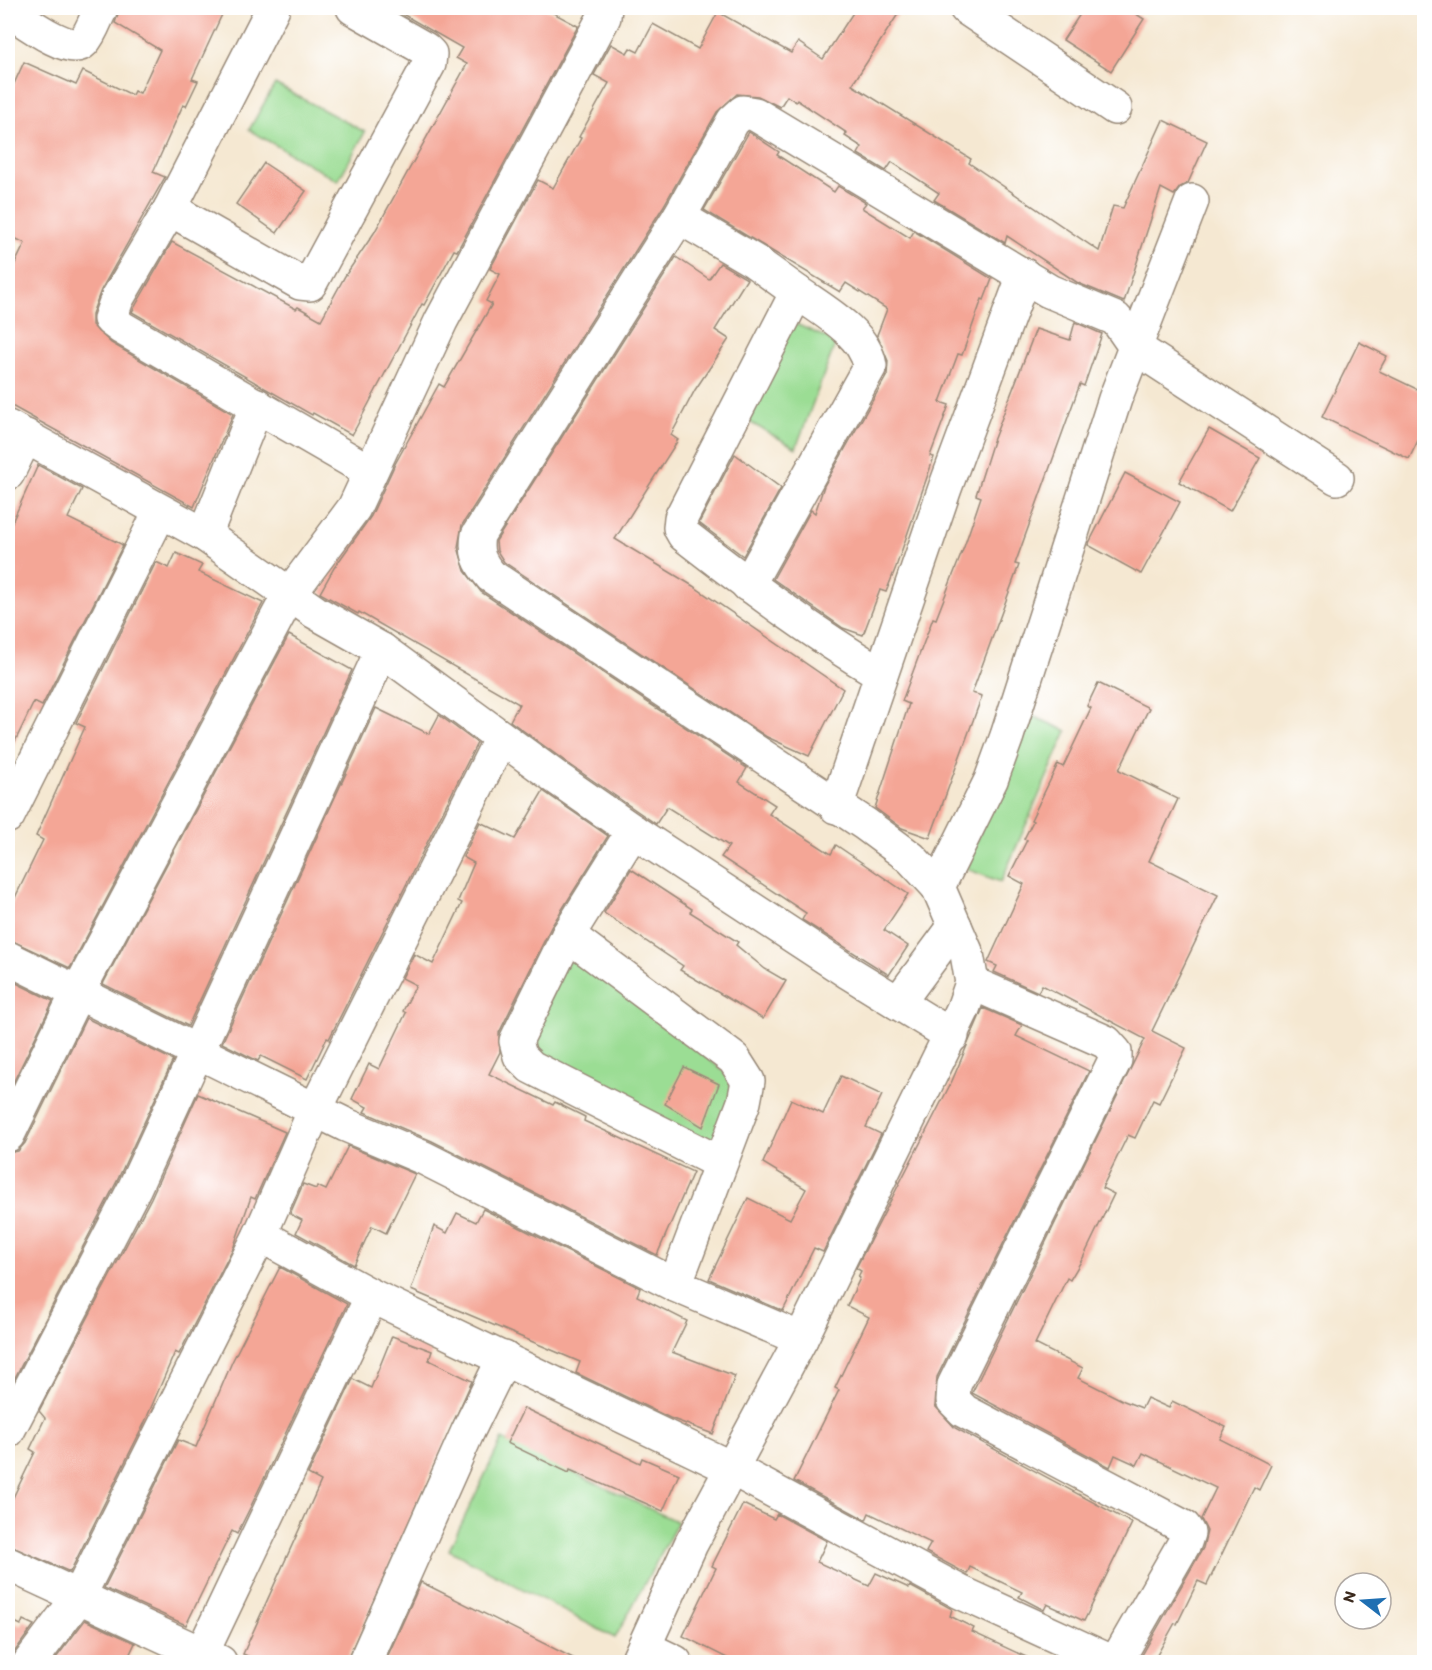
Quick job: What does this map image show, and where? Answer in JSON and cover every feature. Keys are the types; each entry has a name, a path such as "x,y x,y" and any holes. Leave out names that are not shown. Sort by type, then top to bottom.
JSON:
{"street":[{"path":"9,9 53,38 69,46 78,46 84,42 100,8"},
{"path":"273,8 170,208 117,299 110,319 369,471"},
{"path":"170,208 300,283 310,284 429,64 430,54 425,49 353,8"},
{"path":"8,1135 77,994 289,595 354,508 369,471 441,321 604,17 605,8"},
{"path":"966,8 1115,108"},
{"path":"675,1662 640,1655 691,1544 801,1339 952,1036 972,983 967,954 938,887 911,858 491,576 480,564 476,550 478,535 679,217 734,121 743,112 755,114 1049,291 1116,319 1136,348 1337,478"},
{"path":"938,887 991,780 1115,399 1192,201"},
{"path":"679,217 754,261 797,292 845,327 868,354 870,366 748,585"},
{"path":"836,807 880,673 1024,275"},
{"path":"797,292 681,518 680,528 684,535 748,585 843,651 880,673"},
{"path":"205,535 257,405"},
{"path":"8,473 17,431 205,535 289,595 382,650 633,831 952,1036"},
{"path":"8,816 160,512"},
{"path":"8,1431 134,1190 382,650"},
{"path":"30,1662 78,1598 260,1234 315,1110 501,738"},
{"path":"633,831 568,935 516,1041 520,1056 531,1067 720,1163"},
{"path":"898,1003 955,926"},
{"path":"568,935 734,1059 748,1081 744,1102 675,1285"},
{"path":"8,958 315,1110 424,1158 675,1285 801,1339"},
{"path":"260,1234 372,1296 731,1468 960,1592 1114,1662 1185,1542 1188,1533 1184,1527 964,1411 953,1400 954,1384 1115,1060 1115,1052 1106,1042 972,983"},
{"path":"8,1564 211,1658 372,1296"},
{"path":"365,1662 468,1431 504,1358"}],"green space":[{"path":"275,84 365,132 338,181 249,130"},
{"path":"787,320 836,342 796,448 742,418"},
{"path":"1021,711 1067,731 1001,882 967,869"},
{"path":"570,946 737,1082 709,1151 525,1061"},
{"path":"502,1439 678,1522 615,1638 449,1550"}],"building":[{"path":"120,8 225,8 192,79 198,81 186,106 183,105 153,172 165,177 101,290 92,314 92,325 111,343 233,414 194,507 8,404 8,278 25,243 8,235 8,97 24,62 76,85 83,71 132,95 134,91 140,93 160,50 115,23"},
{"path":"392,8 544,8 578,26 457,251 454,250 424,305 422,304 352,435 313,413 312,415 132,312 172,242 296,309 298,307 321,320 345,276 374,233 467,64 456,58 462,48"},
{"path":"856,8 902,8 852,85 971,159 969,163 1099,251 1113,206 1123,208 1163,120 1207,141 1188,183 1180,187 1174,195 1161,188 1124,302 1078,283 1007,236 1005,243 934,200 939,193 892,162 886,171 858,154 862,147 845,136 847,133 797,100 796,102 787,96 780,107 758,96 737,94 717,112 663,207 462,525 458,547 465,571 481,592 747,768 739,782 775,805 769,814 831,854 836,845 908,894 884,930 908,946 889,975 802,920 806,913 721,857 729,846 667,807 656,824 510,721 519,704 359,612 358,614 320,593 334,568 371,516 395,464 439,384 444,387 492,304 486,301 500,274 490,269 538,180 553,188 581,138 579,137 609,83 594,75 611,44 627,53 630,48 638,52 653,24 698,49 718,12 791,53 798,42 823,59"},
{"path":"1084,8 1127,8 1144,19 1111,71 1063,40"},
{"path":"749,132 779,152 777,155 834,192 838,186 866,203 862,208 910,238 914,231 992,279 984,300 982,299 962,355 958,354 940,402 949,405 930,456 934,457 896,567 886,592 880,590 863,635 843,628 773,579 811,510 815,513 824,486 887,375 888,361 877,335 887,309 846,283 840,292 704,210"},
{"path":"264,163 306,191 277,233 236,204"},
{"path":"676,257 709,279 720,263 747,279 715,330 729,339 695,390 671,435 678,440 615,539 693,586 843,689 809,756 767,737 504,562 497,551 496,541"},
{"path":"1075,322 1102,334 1084,386 1080,384 1015,564 1019,565 972,693 982,696 930,838 902,828 875,808 909,704 902,701 933,618 936,619 964,547 981,497 976,495 993,441 1036,329 1070,340"},
{"path":"1359,342 1387,356 1379,371 1425,393 1425,426 1409,459 1322,417"},
{"path":"1209,429 1260,458 1230,511 1179,482"},
{"path":"735,454 781,488 743,556 699,523"},
{"path":"38,465 82,489 68,518 123,545 42,706 34,702 8,756 8,531"},
{"path":"1125,473 1180,502 1141,574 1088,545"},
{"path":"176,553 202,565 198,572 263,603 70,968 8,939 8,912 43,840 36,836 85,727 76,723 156,562 169,568"},
{"path":"289,635 352,670 188,1026 103,984"},
{"path":"1098,683 1149,708 1119,770 1178,799 1149,861 1218,895 1152,1031 1186,1048 1159,1103 1153,1100 1135,1138 1128,1135 1102,1188 1114,1194 1083,1258 1070,1280 1067,1278 1035,1344 1083,1368 1078,1378 1124,1401 1142,1408 1147,1398 1169,1408 1172,1401 1226,1427 1220,1439 1271,1465 1259,1490 1254,1487 1207,1585 1198,1581 1177,1624 1175,1623 1153,1662 1141,1657 1203,1548 1207,1531 1201,1519 1216,1488 1143,1453 1137,1465 1115,1455 1110,1467 972,1393 1145,1039 1042,985 1038,992 994,972 997,966 988,962 1024,884 1009,876 1027,840 1024,839 1033,821 1031,820 1058,764 1063,767 1091,708 1087,706"},
{"path":"376,708 429,734 439,715 477,743 307,1079 261,1056 258,1061 222,1043"},
{"path":"543,791 608,836 551,927 499,1033 500,1052 489,1074 553,1105 555,1102 585,1117 584,1121 693,1172 657,1255 432,1141 364,1112 367,1107 352,1099 369,1064 379,1069 406,1013 403,1011 416,985 402,978 414,954 433,964 462,903 458,901 474,863 463,857 480,822 515,839"},
{"path":"631,869 692,909 690,912 738,942 736,945 765,969 786,981 763,1019 680,970 683,966 604,913"},
{"path":"8,979 53,1001 8,1093"},
{"path":"983,1008 1022,1025 1016,1036 1089,1071 937,1377 935,1406 955,1428 1132,1523 1084,1621 1047,1604 1044,1610 1019,1597 1022,1592 970,1567 967,1574 926,1552 931,1543 869,1513 866,1520 794,1481 839,1390 835,1388 869,1317 847,1306 860,1278 858,1277 861,1271 856,1268 952,1081"},
{"path":"86,1018 173,1060 117,1181 8,1391 8,1153 18,1151 25,1143"},
{"path":"684,1067 719,1084 703,1127 665,1104"},
{"path":"841,1076 882,1095 866,1127 881,1134 823,1252 814,1248 783,1311 709,1279 748,1198 790,1219 806,1189 763,1163 791,1099 823,1114"},
{"path":"198,1094 285,1132 255,1199 251,1197 234,1246 179,1354 175,1352 144,1424 70,1572 8,1545 8,1508 35,1452 30,1449 45,1418 39,1411 151,1198"},
{"path":"348,1146 415,1174 386,1233 372,1226 354,1265 296,1233 302,1220 290,1214 303,1184 326,1190"},
{"path":"483,1209 640,1288 637,1296 687,1321 672,1352 735,1376 713,1434 670,1418 576,1373 580,1362 411,1290 434,1226 447,1233 457,1213 476,1222"},
{"path":"280,1267 347,1304 237,1534 232,1531 186,1625 104,1588 178,1440 196,1447 232,1362"},
{"path":"392,1336 432,1351 429,1360 472,1381 346,1662 261,1662 243,1654 321,1481 308,1474 353,1379 371,1388"},
{"path":"524,1408 640,1463 642,1458 679,1474 663,1511 570,1470 569,1473 507,1443"},
{"path":"743,1504 774,1519 777,1514 827,1541 817,1562 869,1586 876,1573 909,1588 910,1586 952,1609 950,1616 974,1628 972,1632 1037,1662 735,1662 683,1636 716,1568 712,1566"},
{"path":"421,1582 581,1662 385,1662"},
{"path":"8,1619 21,1625 23,1620 34,1625 15,1651 12,1662 8,1662"},
{"path":"85,1620 135,1643 126,1662 53,1662"}]}
